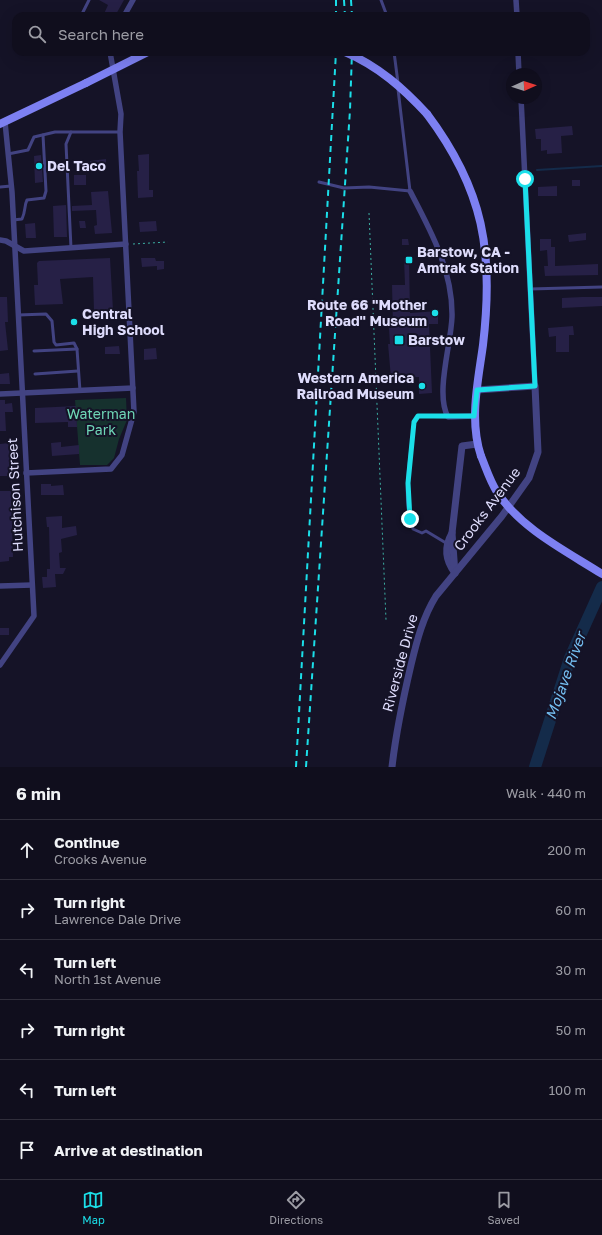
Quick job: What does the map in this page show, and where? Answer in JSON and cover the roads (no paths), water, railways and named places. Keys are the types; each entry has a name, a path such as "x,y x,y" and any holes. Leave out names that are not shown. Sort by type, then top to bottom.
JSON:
{"main road":[{"path":"2,123 140,56"},
{"path":"352,56 386,75 408,93 427,114 456,158 470,187 479,212 484,242 487,291 486,315 474,416 477,444 497,492 515,514 527,525 602,574"}],"street":[{"path":"126,12 134,0"},
{"path":"516,0 516,12"},
{"path":"26,473 111,468 122,455 134,412 120,132 121,114 111,56"},
{"path":"518,56 519,68"},
{"name":"Crooks Avenue","path":"455,573 502,516 529,478 538,452 520,104"},
{"name":"Hutchison Street","path":"0,665 34,616 15,246 8,154 2,123"},
{"path":"410,191 434,237 449,285 452,318 443,395 445,411 448,417 474,416"},
{"path":"0,240 6,241 24,251 126,244"},
{"path":"477,390 535,386"},
{"path":"0,394 133,388"},
{"path":"455,573 452,533 462,446 477,444"},
{"path":"452,533 446,543 448,564 455,573"},
{"name":"Riverside Drive","path":"392,767 401,706 423,621 436,596 455,573"},
{"path":"0,586 32,585"}],"lane":[{"path":"83,12 89,0"},
{"path":"381,0 386,12"},
{"path":"320,182 344,188 369,187 410,191 394,56"},
{"path":"8,154 28,150 34,137 55,132 120,132"},
{"path":"70,248 66,144 71,132"},
{"path":"13,220 22,218 26,211 25,203 27,200 44,198 46,191 43,135"},
{"path":"0,187 11,186"},
{"path":"530,289 602,287"},
{"path":"18,315 46,314 52,321 54,342 56,344 74,344 77,349 80,391"},
{"path":"34,352 77,349"},
{"path":"35,374 78,372"},
{"path":"446,543 426,531 422,533 413,528 410,519 408,483 414,422 418,416 448,417"}],"waterway":[{"path":"537,170 602,166"},
{"name":"Mojave River","path":"535,767 570,658 602,587"}],"railway":[{"path":"336,0 336,12"},
{"path":"344,0 345,12"},
{"path":"351,0 352,12"},
{"path":"296,767 336,56"},
{"path":"306,767 350,110 352,56"}],"place":[{"name":"Del Taco","path":"39,166"},
{"name":"Barstow, CA - Amtrak Station","path":"409,260"},
{"name":"Route 66 \"Mother Road\" Museum","path":"435,313"},
{"name":"Central High School","path":"74,322"},
{"name":"Barstow","path":"399,340"},
{"name":"Western America Railroad Museum","path":"422,386"}],"park label":[{"name":"Waterman Park","path":"101,422"}]}
